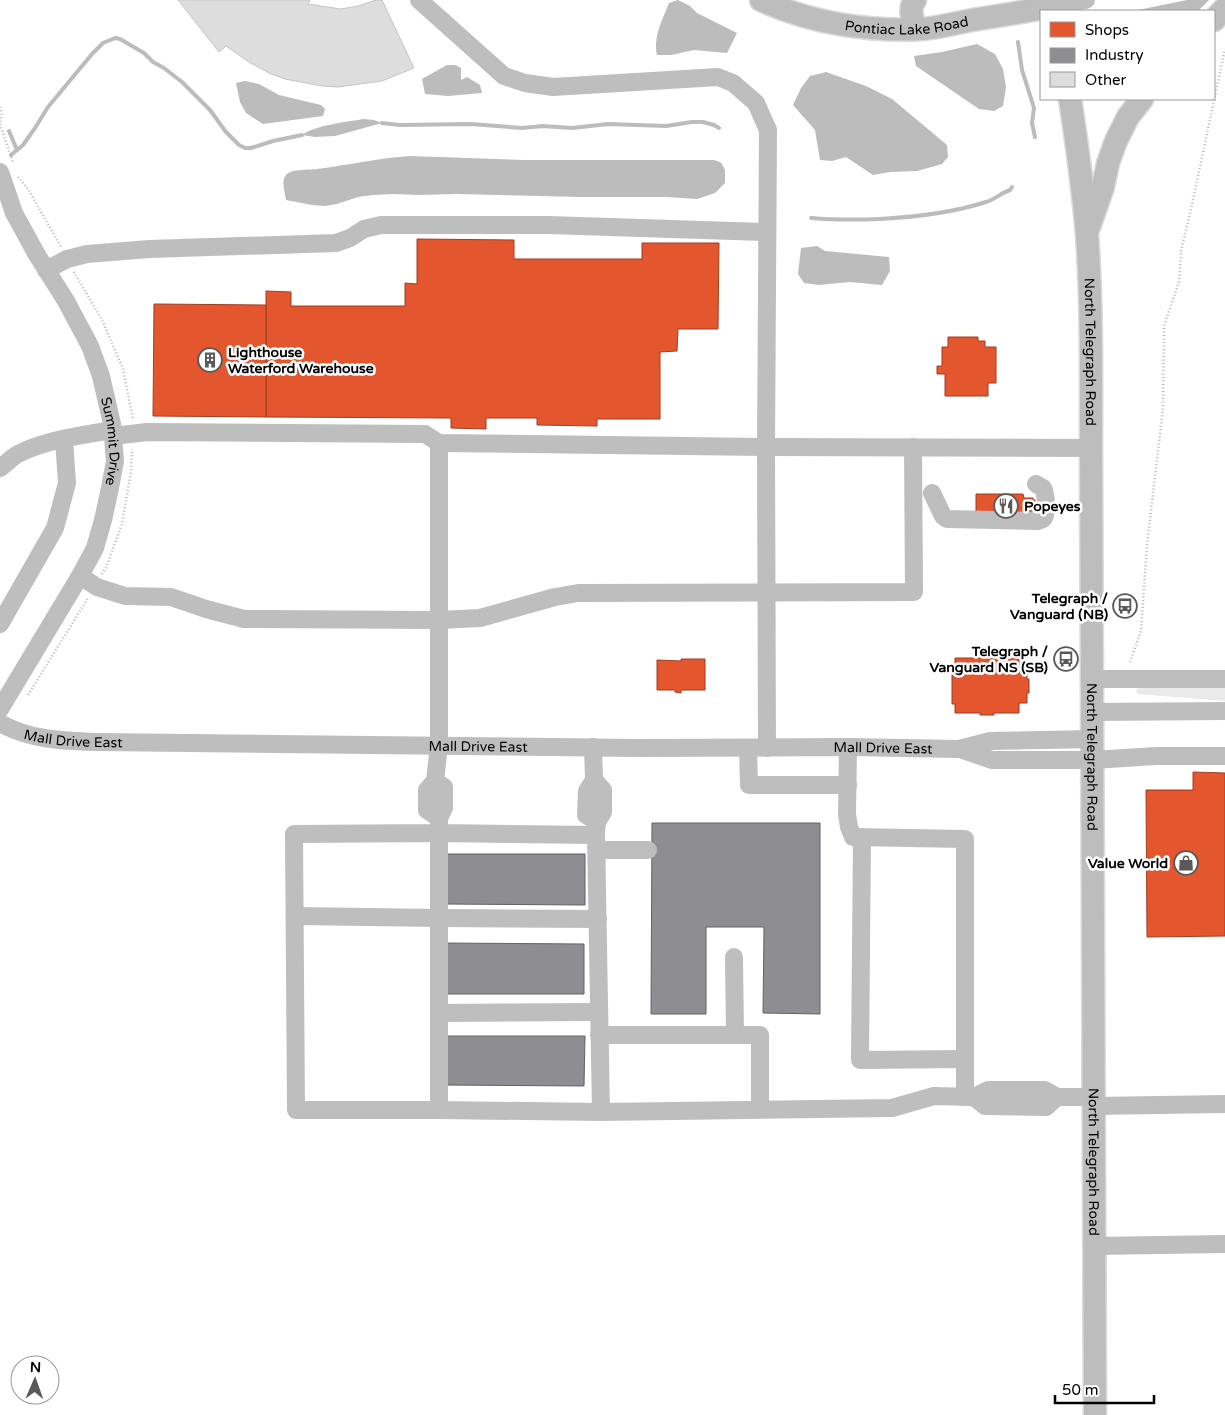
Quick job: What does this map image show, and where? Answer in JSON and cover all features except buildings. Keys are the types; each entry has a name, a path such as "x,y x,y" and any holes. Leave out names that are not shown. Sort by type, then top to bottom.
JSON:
{"main road":[{"name":"Pontiac Lake Road","path":"761,0 803,16 833,22 867,27 915,29 943,26 1054,6"},
{"path":"915,0 911,11 915,29"},
{"path":"1215,19 1225,8"},
{"name":"North Telegraph Road","path":"1070,100 1087,235 1090,302 1094,1415"},
{"path":"1087,235 1116,141 1128,118 1141,100"}],"street":[{"path":"420,0 504,76 525,84 553,87 718,78 733,83 756,103 768,130 767,748"},
{"path":"1054,6 1086,0"},
{"name":"Summit Drive","path":"0,172 14,213 90,346 101,376 113,433 114,461 110,488 95,548 0,709"},
{"path":"46,270 67,259 87,254 336,243 350,238 364,229 381,225 548,226 767,232"},
{"path":"0,468 18,454 64,439 113,433 147,432 425,434 439,443 1092,448"},
{"path":"0,624 55,528 67,483 64,439"},
{"path":"439,443 439,745 436,781 427,790 427,810 439,826 439,1110"},
{"path":"80,576 97,587 125,596 171,597 244,619 439,620 480,618 555,597 578,593 766,594 914,592 913,447"},
{"path":"932,493 943,516 947,519 1038,521 1045,516 1046,496 1044,488 1036,484"},
{"path":"1092,679 1225,679"},
{"path":"1092,712 1225,711"},
{"name":"Mall Drive East","path":"0,723 30,736 55,741 126,743 959,749 992,760 1093,749 1156,756 1225,756"},
{"path":"593,747 594,780 603,790 603,812 597,836 600,1112"},
{"path":"848,747 847,814 853,837 965,839 965,1059 970,1097"},
{"path":"748,748 749,785 848,785"},
{"path":"648,850 597,836 439,826 294,834 296,1110 600,1112 892,1108 934,1096 970,1097 988,1090 1045,1090 1057,1098 1093,1101 1225,1104"},
{"path":"862,837 860,1060 965,1059"},
{"path":"295,916 598,918"},
{"path":"734,957 735,1035"},
{"path":"439,1013 599,1012"},
{"path":"600,1035 760,1035 760,1110"},
{"path":"1094,1246 1225,1244"}],"path":[{"path":"1215,96 1225,49"},
{"path":"1130,662 1141,631 1163,408 1164,326 1179,282 1181,251 1214,100"}],"shaded area":[{"path":"678,0 690,6 697,13 737,33 727,53 694,50 671,55 657,55 656,42 661,23 669,3"},
{"path":"1187,0 1209,0 1199,10 1138,10"},
{"path":"977,44 995,54 1003,69 1006,87 1003,106 994,111 979,109 916,66 914,56"},
{"path":"447,65 455,65 461,68 461,80 467,77 480,85 482,93 448,96 425,94 422,79"},
{"path":"826,72 866,86 892,99 947,145 948,157 942,164 917,171 873,175 846,157 832,161 820,160 815,130 793,105 801,88 810,76"},
{"path":"245,81 259,84 279,95 321,105 325,109 323,116 263,124 246,113 240,102 236,83"},
{"path":"364,119 382,123 335,136 315,137 302,135 323,126"},
{"path":"410,156 524,160 714,160 720,162 725,170 725,183 715,193 697,199 667,197 393,194 358,197 325,206 286,200 284,179 289,172"},
{"path":"817,246 825,251 889,257 890,271 882,285 850,282 819,285 804,283 798,274 801,248"},
{"path":"1138,688 1225,688 1225,701 1138,694 1136,691"}],"waterway":[{"path":"11,155 23,145 48,107 92,54 103,43 115,38 144,53 153,62 182,82 210,110 226,132 239,145 251,148 302,135"},
{"path":"1018,42 1022,70 1034,108 1032,123 1035,137"},
{"path":"382,123 400,125 471,124 522,128 543,126 572,128 608,124 666,126 703,122 719,128"},
{"path":"9,131 17,150"},
{"path":"811,218 871,219 933,214 989,201 1010,190 1012,187"}],"place":[{"name":"Lighthouse Waterford Warehouse","path":"210,360"},
{"name":"Popeyes","path":"1006,506"},
{"name":"Telegraph / Vanguard (NB)","path":"1125,606"},
{"name":"Telegraph / Vanguard NS (SB)","path":"1066,659"},
{"name":"Value World","path":"1186,863"}]}
